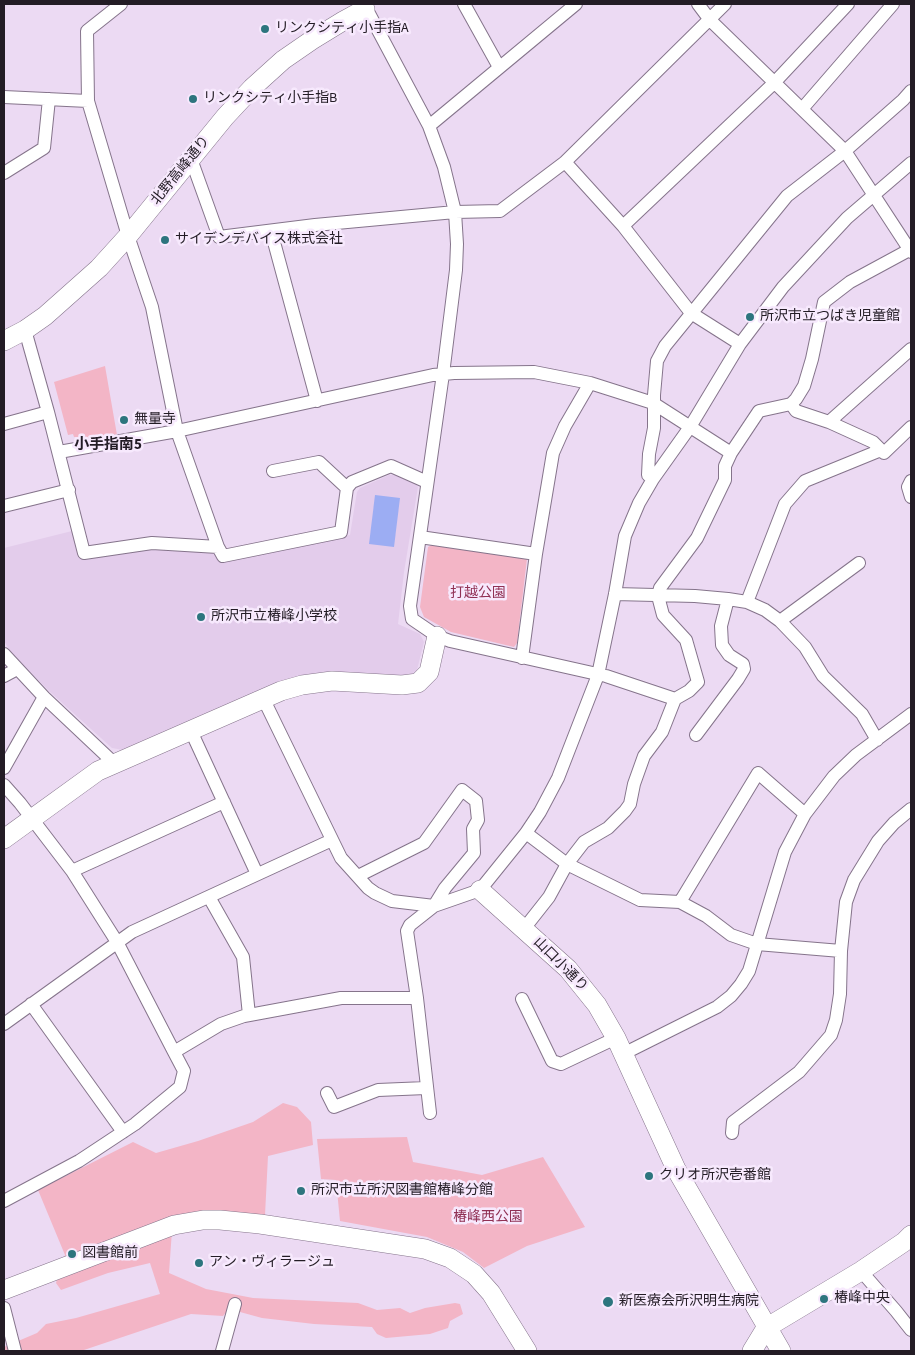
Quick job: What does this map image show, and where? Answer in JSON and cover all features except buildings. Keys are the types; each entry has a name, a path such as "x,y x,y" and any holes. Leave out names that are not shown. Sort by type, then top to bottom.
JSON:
{"street":[{"path":"122,4 87,31 88,101 128,236 152,307 177,431 218,547 224,556 341,532 347,488 352,482 391,466 427,482"},
{"path":"464,4 499,67"},
{"path":"429,126 576,4"},
{"path":"524,930 549,897 567,864 584,842 608,828 630,804 634,784 644,756 662,732 675,699 689,691 698,682 686,640 663,615 658,596 660,588 697,538 725,480 724,466 731,453 759,411 791,404 796,399 804,386 810,368 824,302 850,282 911,250 845,151 710,20 698,4"},
{"path":"191,159 219,237 315,225 454,212 500,211 565,162 725,4"},
{"path":"623,226 774,82 848,4"},
{"path":"802,109 893,4"},
{"path":"368,6 429,126 444,167 454,212 457,244 456,270 443,374 410,606 412,618 437,636 450,641 598,675 675,699"},
{"name":"北野高峰通り","path":"4,341 25,330 45,316 99,268 128,236 225,117 252,88 283,60 368,6"},
{"path":"653,479 648,475 654,428 653,403 657,361 665,346 787,196 845,151 911,91"},
{"path":"4,97 88,101"},
{"path":"4,172 44,148 49,99"},
{"path":"565,162 623,226 691,313 740,344"},
{"path":"430,1112 408,932 410,925 434,906 480,890 526,833 540,812 558,778 598,675 616,594 625,536 639,503 653,479 690,427 740,344 783,287 847,218 911,163"},
{"path":"271,231 317,401"},
{"path":"25,330 59,452 84,552 152,543 218,547"},
{"path":"829,422 911,349"},
{"path":"59,452 177,431 443,374 534,372 590,383 653,403 731,453"},
{"path":"522,658 536,554 553,453 565,426 590,383"},
{"path":"791,404 796,411 829,422 873,442 884,453 911,427"},
{"path":"4,424 48,412"},
{"path":"747,602 785,504 805,481 881,450"},
{"path":"273,471 319,462 347,488"},
{"path":"911,481 908,487 911,497"},
{"path":"4,506 69,490"},
{"path":"420,537 536,554"},
{"path":"780,621 859,563"},
{"path":"616,594 695,596 728,599 747,602 765,610 780,621 804,647 823,676 862,714 877,740"},
{"path":"696,735 744,669 743,664 730,655 722,645 721,626 728,599"},
{"path":"4,839 98,771 292,688 317,682 332,681 402,685 418,683 429,672 437,636"},
{"path":"4,654 44,697 114,763"},
{"path":"4,676 17,669"},
{"path":"4,768 44,697"},
{"path":"264,700 341,858 374,893 392,901 434,906"},
{"path":"522,999 552,1061 561,1064 619,1046 717,1007 742,984 749,971 785,852 804,814 834,776 856,755 911,714"},
{"path":"191,731 257,874"},
{"path":"680,902 758,772 804,814"},
{"path":"4,785 72,871 117,942 184,1071 180,1087 123,1132 79,1161 4,1200"},
{"path":"358,876 424,843 462,790 476,801 478,820 473,829 474,852 445,888 434,906"},
{"path":"72,871 224,802"},
{"path":"732,1133 733,1122 799,1072 831,1035 839,1003 840,951 846,902 854,880 878,841 894,823 911,809"},
{"path":"526,833 567,864 640,900 680,902 706,916 731,935 757,944 840,951"},
{"path":"4,1024 132,932 332,840"},
{"name":"山口小通り","path":"480,890 575,978 597,1005 619,1046 676,1169 781,1351"},
{"path":"209,897 243,957 249,1015"},
{"path":"174,1052 221,1024 249,1015 341,998 417,998"},
{"path":"31,1004 123,1132"},
{"path":"327,1093 334,1107 378,1090 426,1088"},
{"path":"4,1290 174,1225 203,1220 244,1222 425,1250 450,1258 474,1274 491,1293 526,1351"},
{"path":"752,1351 766,1328 862,1271 911,1235"},
{"path":"862,1271 911,1330"},
{"path":"222,1351 235,1304"},
{"path":"4,1308 16,1351"}],"shaded area":[{"name":"所沢市立椿峰小学校","path":"389,475 397,475 415,483 418,487 404,572 398,624 420,634 424,642 417,670 409,676 287,681 123,750 112,748 49,691 10,651 4,641 4,548 72,531 78,558 151,548 216,553 222,562 350,535 357,492 360,488"}],"green space":[{"path":"105,366 117,435 77,442 73,434 68,435 54,382"},
{"name":"打越公園","path":"433,544 527,559 517,643 514,647 451,632 424,617 420,607 428,547"},
{"path":"283,1103 297,1107 311,1122 313,1145 268,1156 265,1215 211,1211 173,1216 169,1273 206,1289 253,1298 358,1303 377,1310 400,1308 410,1313 425,1308 455,1303 460,1304 463,1314 450,1321 448,1328 430,1334 386,1338 377,1334 372,1327 314,1324 262,1318 229,1309 223,1316 191,1314 81,1351 4,1351 4,1347 37,1333 46,1324 76,1318 160,1294 150,1263 108,1273 61,1290 56,1283 65,1255 38,1190 133,1142 156,1153 253,1122"},
{"name":"椿峰西公園","path":"407,1137 413,1162 482,1175 543,1157 585,1227 527,1246 484,1268 463,1252 427,1237 340,1221 336,1180 321,1179 317,1139"}],"water":[{"path":"375,495 400,498 394,547 369,544"}],"place":[{"name":"リンクシティ小手指A","path":"265,29"},
{"name":"リンクシティ小手指B","path":"193,99"},
{"name":"サイデンデバイス株式会社","path":"165,240"},
{"name":"所沢市立つばき児童館","path":"750,317"},
{"name":"無量寺","path":"124,420"},
{"name":"所沢市立椿峰小学校","path":"201,617"},
{"name":"クリオ所沢壱番館","path":"649,1176"},
{"name":"所沢市立所沢図書館椿峰分館","path":"301,1191"},
{"name":"図書館前","path":"72,1254"},
{"name":"アン・ヴィラージュ","path":"199,1263"},
{"name":"椿峰中央","path":"824,1299"},
{"name":"新医療会所沢明生病院","path":"608,1302"}],"district":[{"name":"小手指南5","path":"108,446"}]}
